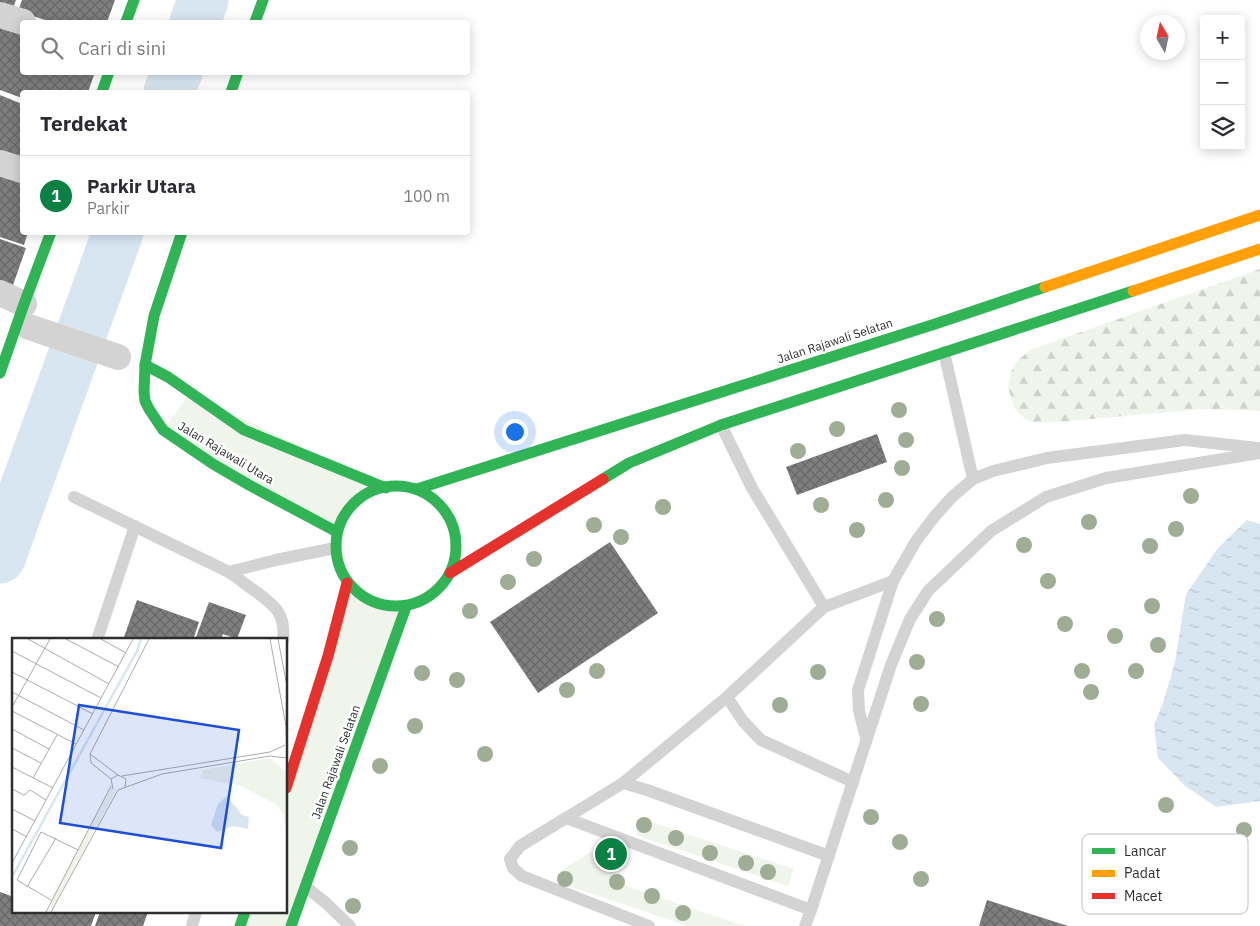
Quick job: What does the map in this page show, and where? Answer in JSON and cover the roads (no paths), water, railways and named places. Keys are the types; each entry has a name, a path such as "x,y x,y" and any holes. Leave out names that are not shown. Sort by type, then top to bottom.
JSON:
{"main road":[{"path":"127,20 134,0"},
{"path":"256,20 263,0"},
{"path":"103,90 108,75"},
{"path":"232,90 237,75"},
{"name":"Jalan Rajawali Selatan","path":"450,573 629,463 939,338 1260,215"},
{"path":"0,374 30,320 50,235"},
{"name":"Jalan Rajawali Utara","path":"181,235 154,316 145,365 144,392 149,409 165,426 213,464 337,532"},
{"name":"Jalan Rajawali Selatan","path":"417,489 534,451 1260,249"},
{"path":"145,365 168,378 187,396 244,430 386,488"},
{"path":"400,486 417,489 434,498 448,514 456,533 456,554 450,573 434,591 406,606 384,606 363,598 347,583 337,564 335,548 337,532 353,505 367,495 386,488 400,486"},
{"path":"288,782 328,656 347,583"},
{"name":"Jalan Rajawali Selatan","path":"291,926 406,606"},
{"path":"240,926 244,914"}],"street":[{"path":"0,15 20,21"},
{"path":"0,162 20,169"},
{"path":"0,293 30,320 113,355"}],"lane":[{"path":"939,338 973,479"},
{"path":"721,425 752,488 824,607"},
{"path":"866,738 859,711 858,690 893,581 916,540 934,517 952,496 973,479 993,471 1047,458 1185,440 1260,449"},
{"path":"805,926 891,665 910,618 928,591 991,531 1046,497 1106,478 1260,453"},
{"path":"74,497 229,572 273,604 280,614 284,627 283,638"},
{"path":"98,638 135,526"},
{"path":"229,572 335,548"},
{"path":"650,926 522,876 513,868 510,859 520,846 623,783 727,697 824,607 893,581"},
{"path":"727,697 743,721 761,740 853,782"},
{"path":"623,783 828,856"},
{"path":"566,818 811,910"},
{"path":"306,887 350,926"}],"water":[{"path":"1247,520 1260,524 1260,801 1216,807 1184,785 1158,758 1154,725 1163,703 1175,662 1186,594 1218,548"}],"waterway":[{"path":"196,20 203,0"},
{"path":"170,90 176,75"},
{"path":"0,558 117,235"}],"place":[{"name":"Parkir Utara","path":"611,854"}]}
